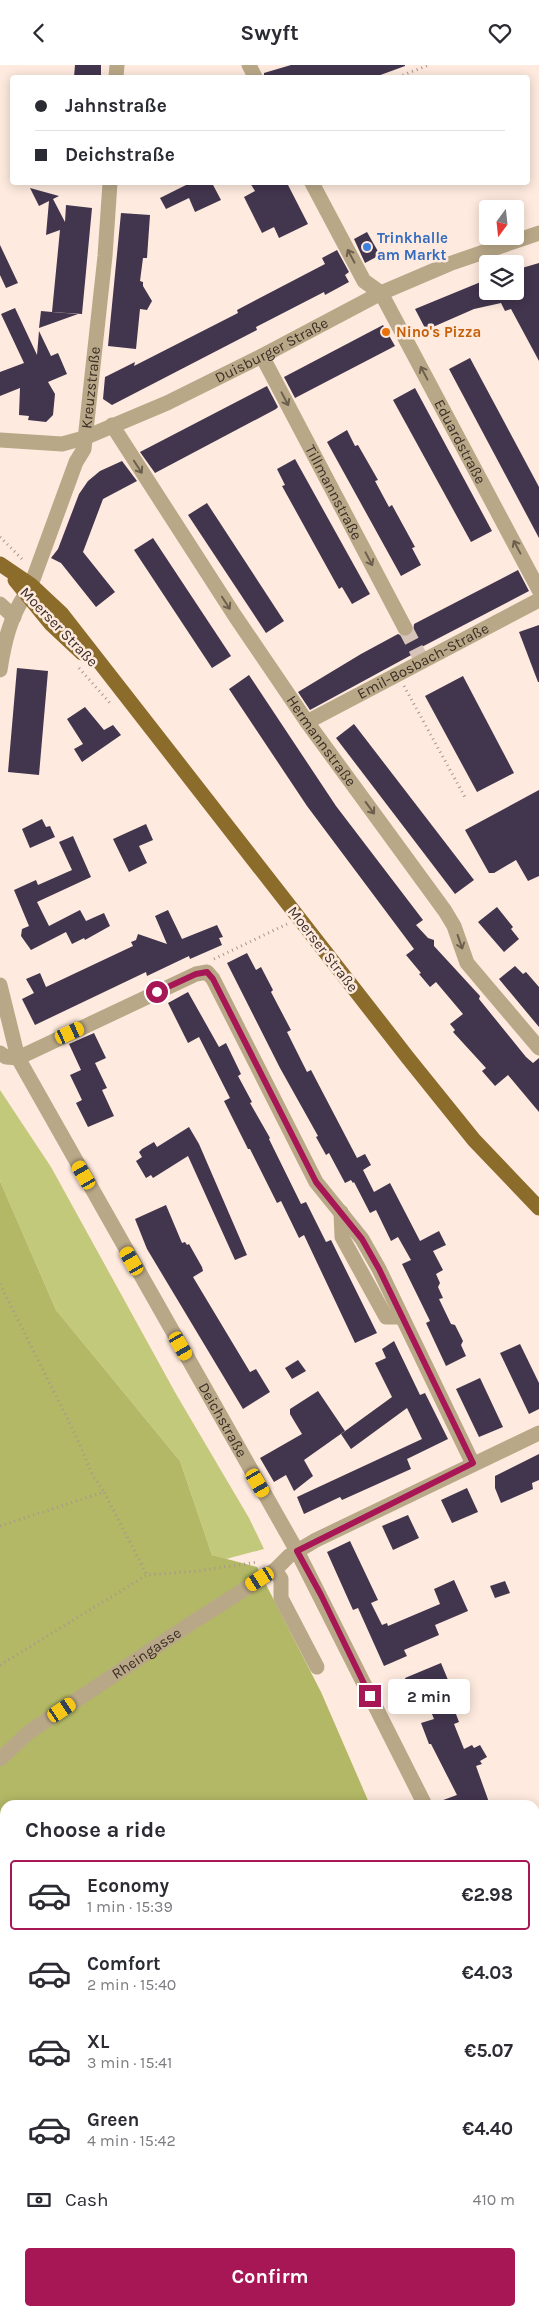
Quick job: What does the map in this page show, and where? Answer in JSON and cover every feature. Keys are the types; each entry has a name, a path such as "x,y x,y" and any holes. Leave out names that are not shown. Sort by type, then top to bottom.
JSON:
{"main road":[{"name":"Moerser Straße","path":"3,566 28,589 52,624 115,684 474,1140 539,1208"}],"street":[{"name":"Kreuzstraße","path":"0,670 5,641 14,617 28,589 76,462 84,449 105,256 110,185"},
{"path":"313,185 364,281 381,293"},
{"name":"Duisburger Straße","path":"0,440 62,444 84,438 167,403 262,356 381,293 449,264 539,233"},
{"name":"Eduardstraße","path":"381,293 539,590"},
{"name":"Tillmannstraße","path":"262,356 405,628"},
{"name":"Hermannstraße","path":"112,425 235,616 307,722 445,911 454,926 467,963 539,1048"},
{"name":"Emil-Bosbach-Straße","path":"307,722 398,674 421,658 539,600"},
{"name":"Moerser Straße","path":"0,604 14,617"},
{"path":"0,1053 6,1057 18,1058 196,974 207,972 213,979 316,1182 362,1239 473,1463"},
{"name":"Deichstraße","path":"0,985 18,1058 297,1551 422,1800"},
{"name":"Rheingasse","path":"0,1759 29,1732 193,1622 275,1570 297,1551 473,1463 539,1433"},
{"path":"275,1570 282,1579 281,1598 316,1667"}],"path":[{"path":"403,75 429,65"},
{"path":"398,674 466,799"},
{"path":"207,972 211,961 289,924"},
{"path":"0,1284 76,1436 93,1476 104,1492 147,1575"},
{"path":"0,1526 104,1492"},
{"path":"0,1665 147,1575 197,1571 255,1562 268,1562 275,1570"}],"green space":[{"path":"0,1090 51,1167 176,1394 249,1518 264,1549 226,1559 212,1555 180,1461 56,1310 0,1181"},
{"path":"0,1181 56,1310 180,1461 212,1555 257,1567 321,1692 368,1800 0,1800"}],"building":[{"path":"75,65 101,65 101,75 74,75"},
{"path":"291,65 405,65 380,75 264,75 264,73"},
{"path":"186,185 213,185 221,200 195,212 189,198 166,209 160,198"},
{"path":"251,185 288,185 308,224 279,238 274,227 262,233 244,197 255,191"},
{"path":"30,188 59,196 53,199 65,222 66,205 92,208 82,314 52,312 60,230 46,235 49,201 39,206"},
{"path":"121,213 150,215 147,258 143,258 140,281 143,282 143,286 152,301 147,310 140,309 136,349 108,346"},
{"name":"Trinkhalle am Markt","path":"367,232 380,255 365,263 354,239"},
{"path":"0,245 18,283 6,288 0,275"},
{"path":"337,250 349,272 345,275 349,282 325,295 324,292 256,327 257,330 112,405 103,399 105,377 135,362 134,366 238,313 237,310 325,264 322,258"},
{"path":"539,263 539,361 511,309 505,311 501,303 474,309 426,330 415,309 479,283 479,300 524,300 524,267"},
{"path":"15,308 37,355 39,331 51,356 58,353 67,374 48,382 55,394 53,415 46,422 28,420 29,416 19,415 20,388 0,396 0,372 24,363 1,314"},
{"path":"41,311 52,312 78,314 39,328"},
{"path":"383,325 395,346 295,398 284,377"},
{"path":"470,358 539,487 539,538 449,369"},
{"path":"267,386 278,407 276,409 155,473 140,452"},
{"path":"415,388 492,531 471,542 393,400"},
{"path":"347,430 355,446 358,445 378,480 375,481 389,507 392,505 415,547 412,548 421,565 401,576 327,442"},
{"path":"295,459 370,594 352,604 342,587 339,589 282,486 285,485 277,469"},
{"path":"122,461 137,481 103,499 83,552 115,592 96,607 61,563 51,558 58,549 79,494 88,481 100,471"},
{"path":"207,503 284,621 266,633 188,515"},
{"path":"153,538 231,656 212,668 134,550"},
{"path":"518,570 529,591 414,651 415,653 310,710 298,692 398,634 404,637 410,636 413,633 414,624"},
{"path":"539,625 539,682 538,682 519,632"},
{"path":"17,668 48,671 39,775 8,772"},
{"path":"249,675 336,806 423,920 416,925 428,938 434,940 434,946 480,996 479,999 526,1057 533,1063 539,1058 539,1112 508,1075 495,1086 482,1071 486,1068 453,1032 455,1030 450,1024 463,1014 436,982 430,987 419,974 421,973 406,955 414,949 307,806 229,689"},
{"path":"463,676 514,773 477,792 425,696"},
{"path":"85,707 104,730 113,725 121,735 82,762 74,749 83,744 67,719"},
{"path":"354,724 474,880 455,894 336,738"},
{"path":"539,790 539,876 528,881 516,860 494,873 489,873 465,830"},
{"path":"42,819 46,827 50,826 55,837 30,848 22,829"},
{"path":"146,824 153,840 139,846 147,863 129,872 113,839"},
{"path":"73,836 91,877 37,902 49,926 80,910 86,921 104,913 110,926 85,940 84,938 72,944 66,932 31,950 21,936 22,929 29,926 14,890 36,880 38,885 72,870 59,842"},
{"path":"497,907 513,927 511,929 519,939 504,952 478,922"},
{"path":"168,910 182,939 217,925 223,937 219,938 222,945 190,959 189,956 147,976 146,972 35,1025 22,999 34,993 26,979 40,973 46,987 133,946 131,942 136,940 138,934 167,944 155,916"},
{"path":"247,953 256,970 261,967 273,990 271,992 291,1030 287,1032 307,1072 311,1070 357,1158 365,1154 371,1165 363,1170 374,1192 390,1183 420,1241 439,1231 446,1245 433,1251 443,1270 436,1274 440,1283 438,1287 443,1298 439,1299 451,1324 455,1325 463,1341 461,1345 466,1356 446,1366 426,1323 430,1321 402,1264 411,1260 398,1237 391,1241 376,1210 370,1213 354,1182 351,1180 345,1183 329,1153 326,1155 316,1137 318,1136 280,1068 227,963"},
{"path":"515,966 523,974 526,972 539,987 539,1027 499,979"},
{"path":"188,992 219,1047 226,1043 241,1074 238,1076 252,1102 250,1103 270,1138 301,1204 306,1202 326,1242 331,1240 377,1333 355,1343 304,1235 299,1238 281,1201 277,1203 250,1149 248,1149 224,1101 230,1098 199,1037 188,1043 168,1003"},
{"path":"94,1033 106,1058 95,1063 107,1088 102,1090 114,1116 88,1127 76,1103 82,1100 70,1075 81,1070 69,1044"},
{"path":"189,1127 199,1144 247,1255 235,1260 188,1156 153,1178 151,1175 146,1178 136,1161 142,1157 139,1152 142,1149 154,1142 157,1147"},
{"path":"166,1205 182,1243 189,1244 202,1267 203,1271 193,1277 250,1372 256,1369 270,1392 243,1409 147,1249 135,1219"},
{"path":"394,1341 420,1395 425,1393 448,1439 407,1459 411,1469 342,1500 340,1497 304,1514 297,1497 422,1439 407,1408 351,1449 341,1434 392,1397 375,1363 386,1358 382,1349"},
{"path":"520,1344 539,1383 539,1409 529,1414 500,1353"},
{"path":"298,1360 306,1371 292,1379 285,1368"},
{"path":"480,1378 503,1427 479,1437 456,1389"},
{"path":"318,1391 345,1431 304,1460 313,1476 294,1491 286,1475 274,1482 260,1458 302,1434 290,1414 290,1409"},
{"path":"539,1454 539,1480 532,1483 533,1489 501,1503 495,1488 495,1476"},
{"path":"467,1488 478,1512 452,1523 441,1500"},
{"path":"408,1515 419,1538 393,1550 382,1526"},
{"path":"350,1541 378,1600 371,1603 382,1625 387,1623 388,1626 440,1604 434,1589 454,1580 468,1611 435,1625 439,1635 404,1650 407,1656 384,1666 358,1608 353,1610 327,1552"},
{"path":"505,1581 510,1593 495,1598 490,1586"},
{"path":"441,1663 453,1692 448,1693 459,1722 454,1724 464,1749 472,1745 474,1748 480,1745 487,1757 480,1761 482,1764 476,1766 488,1800 443,1800 457,1795 431,1744 429,1744 421,1723 434,1719 421,1687 410,1691 405,1678"}],"tunnel":[{"path":"405,628 419,655"}],"place":[{"name":"Trinkhalle am Markt","path":"367,247"},
{"name":"Nino's Pizza","path":"386,332"}],"route":[{"path":"157,992 196,974 207,972 213,979 316,1182 362,1239 379,1269 473,1463 297,1551 321,1595 370,1696"}]}
